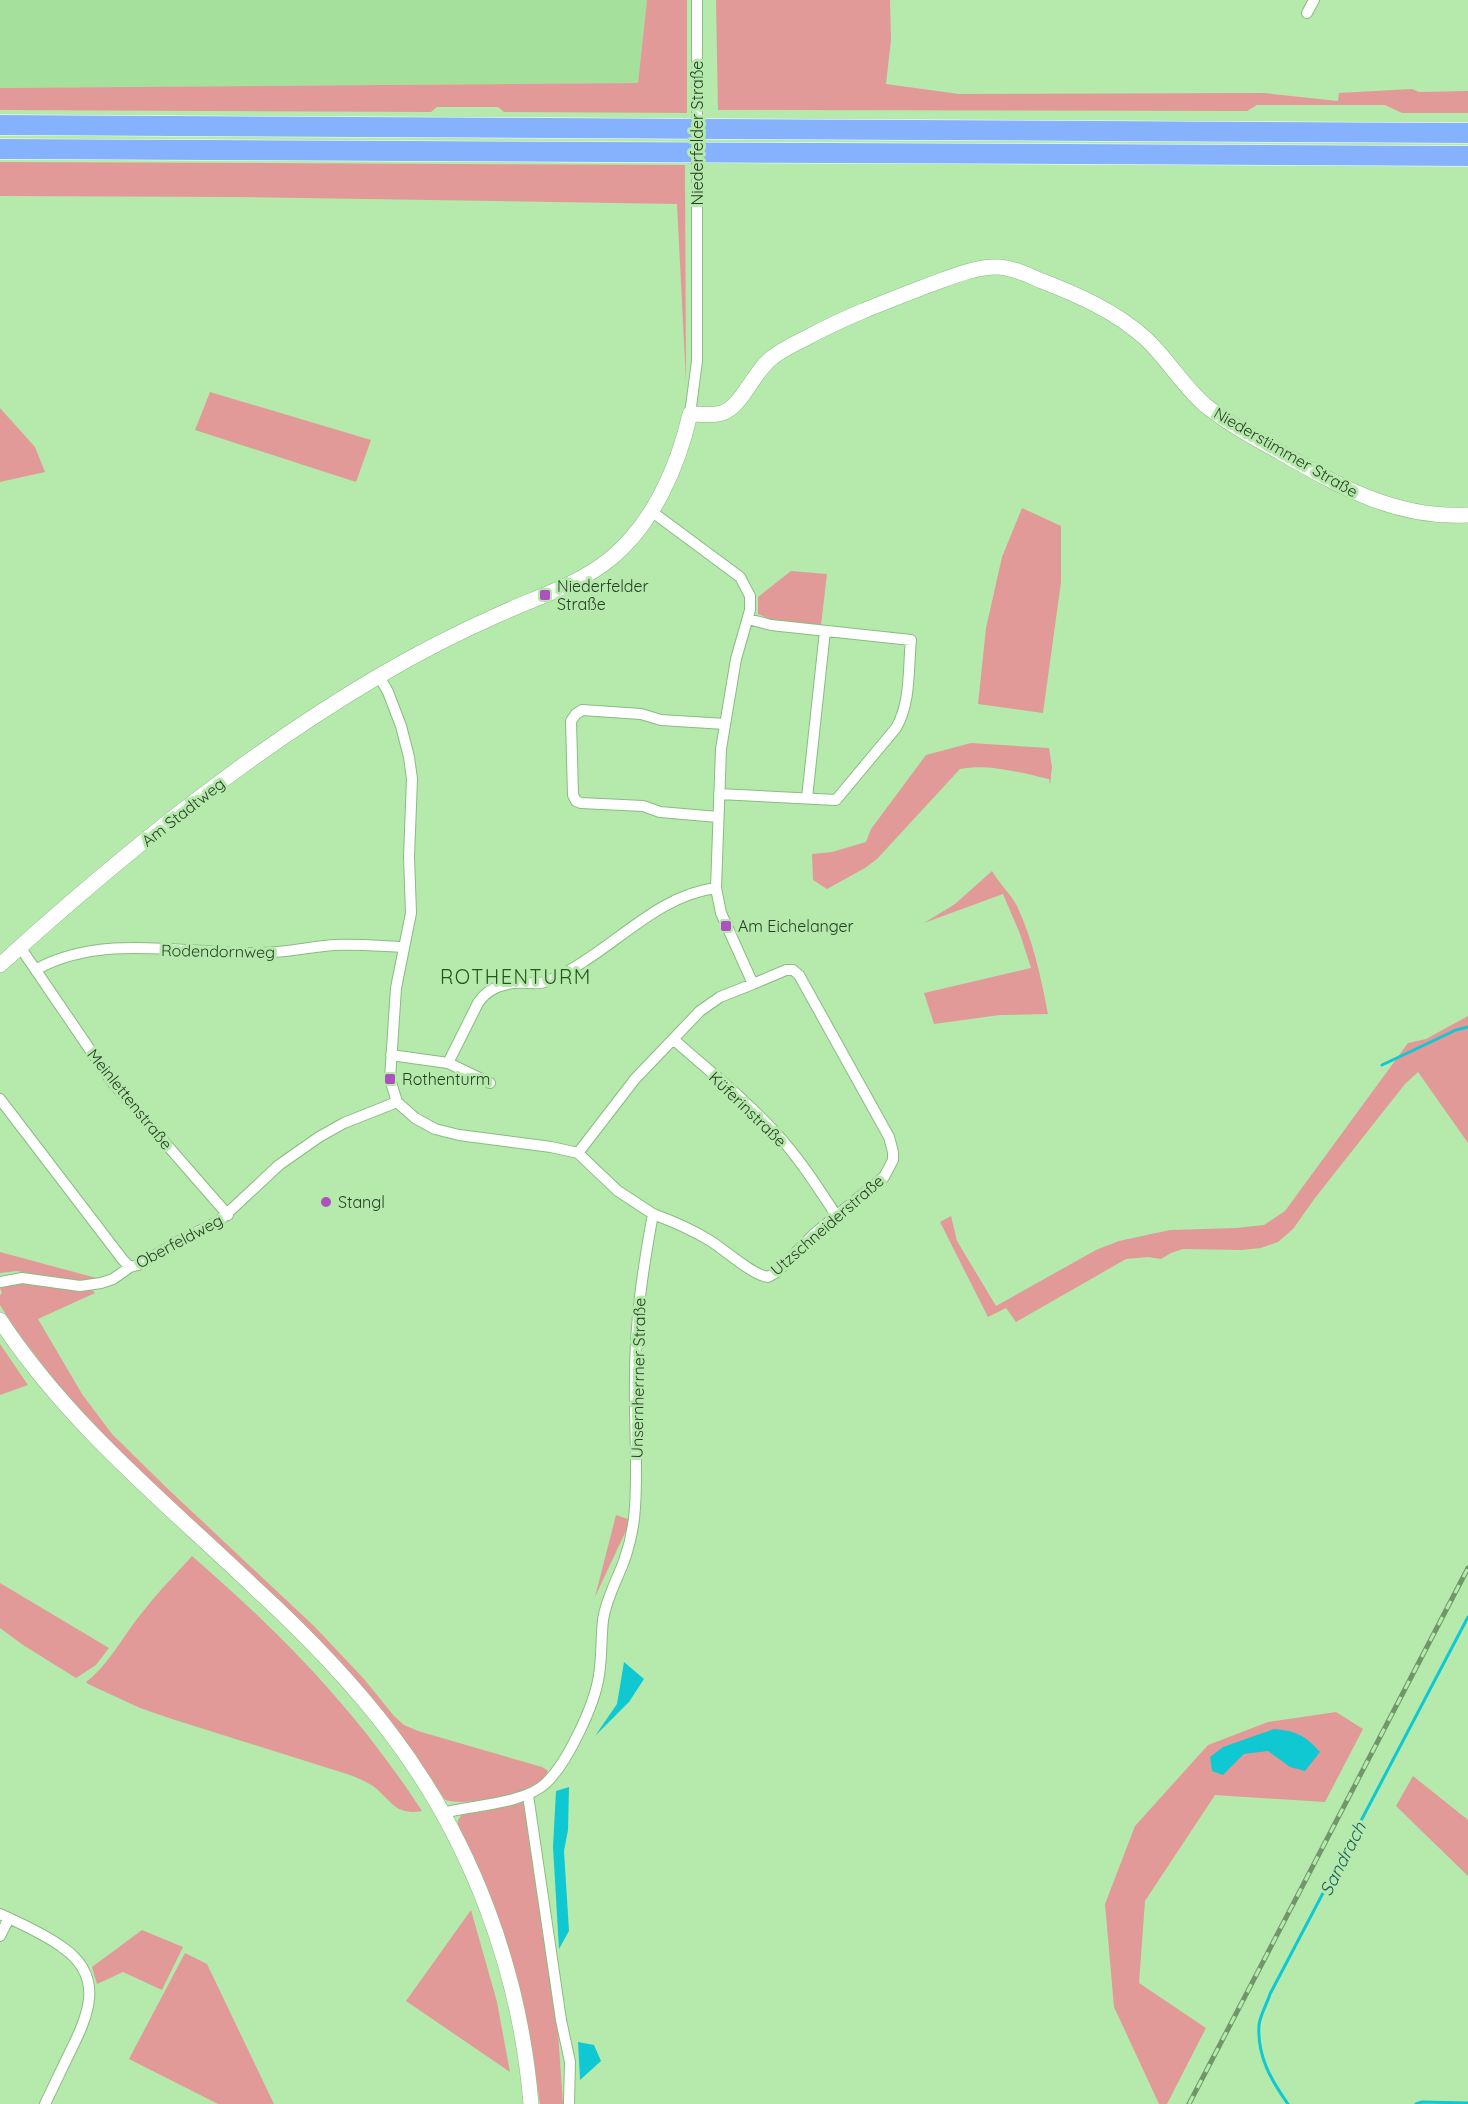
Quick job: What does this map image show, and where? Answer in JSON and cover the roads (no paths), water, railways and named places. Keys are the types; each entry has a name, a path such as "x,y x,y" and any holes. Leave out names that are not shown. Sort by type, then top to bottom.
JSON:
{"highway":[{"path":"0,125 1468,134"},
{"path":"0,148 1468,156"}],"street":[{"name":"Niederfelder Straße","path":"379,676 460,633 588,574 611,558 651,511 679,455 690,414 697,361 697,0"},
{"path":"1307,13 1314,0"},
{"name":"Niederstimmer Straße","path":"690,414 719,414 731,409 757,373 773,356 852,315 880,302 957,275 999,267 1012,269 1046,282 1118,316 1144,337 1205,405 1235,426 1314,471 1386,506 1428,515 1468,515"},
{"path":"578,1153 635,1079 708,1004 753,984 721,913 716,888 719,794 725,724 736,659 748,619 750,596 740,577 651,511"},
{"path":"719,794 836,800 896,728 902,718 905,704 911,640 771,625 748,619"},
{"path":"807,798 825,631"},
{"path":"379,676 402,726 412,779 409,857 411,913 396,988 391,1056 390,1079 397,1102 425,1124 446,1132 578,1153 618,1191 653,1214"},
{"name":"Am Stadtweg","path":"0,965 106,873 203,796 309,720 379,676"},
{"path":"718,817 660,812 643,806 576,801 573,795 571,721 582,710 641,714 661,720 725,724"},
{"path":"448,1063 483,994 491,989 518,982 543,983 563,974 667,904 688,894 716,888"},
{"name":"Rodendornweg","path":"37,969 68,955 107,950 161,949 260,953 335,945 403,947"},
{"name":"Meinlettenstraße","path":"20,947 112,1082 228,1215"},
{"name":"Utzschneiderstraße","path":"653,1214 693,1231 757,1273 768,1277 777,1272 836,1215 876,1185 889,1170 893,1152 889,1137 799,975 793,970 786,970 753,984"},
{"name":"Küferinstraße","path":"674,1039 777,1134 805,1168 836,1215"},
{"path":"391,1056 448,1063 490,1083"},
{"path":"0,1098 130,1267"},
{"name":"Oberfeldweg","path":"0,1282 22,1278 65,1285 91,1285 113,1279 130,1267 210,1227 228,1215 279,1166 304,1147 344,1123 397,1102"},
{"name":"Unsernherrner Straße","path":"528,1795 545,1784 558,1769 595,1695 601,1659 603,1620 624,1560 633,1520 636,1328 653,1214"},
{"path":"0,1320 31,1363 83,1425 163,1504 263,1595 341,1673 392,1735 443,1813 471,1866 504,1958 520,2025 531,2104"},
{"path":"443,1813 528,1795 561,2020 570,2062 569,2104"},
{"path":"0,1936 4,1916 63,1948 78,1963 88,1983 90,2003 84,2024 45,2104"}],"water":[{"path":"624,1662 644,1679 629,1702 595,1736 617,1704"},
{"path":"1274,1729 1300,1735 1320,1752 1305,1771 1290,1767 1268,1751 1244,1754 1223,1775 1212,1771 1210,1757 1223,1747"},
{"path":"569,1787 568,1830 564,1851 569,1931 559,1949 553,1847 556,1791"},
{"path":"578,2042 594,2045 601,2061 580,2080"}],"waterway":[{"path":"1382,1065 1456,1030 1468,1027"},
{"name":"Sandrach","path":"1288,2104 1266,2067 1260,2047 1259,2025 1262,2013 1468,1617"},
{"name":"Sandrach","path":"1416,2104 1422,2102 1468,2103"}],"railway":[{"path":"1189,2104 1468,1568"}],"place":[{"name":"Niederfelder Straße","path":"545,595"},
{"name":"Am Eichelanger","path":"726,926"},
{"name":"Rothenturm","path":"390,1079"},
{"name":"Stangl","path":"326,1202"}],"district":[{"name":"ROTHENTURM","path":"516,977"}]}
